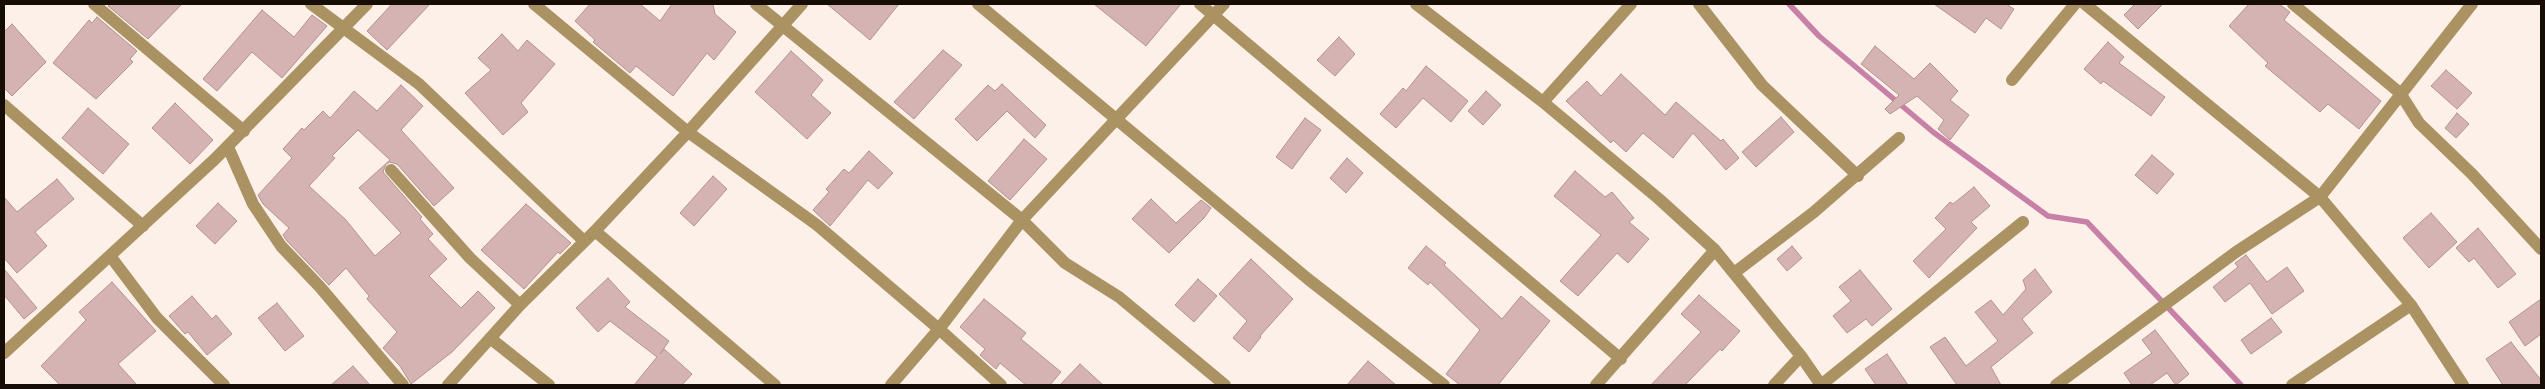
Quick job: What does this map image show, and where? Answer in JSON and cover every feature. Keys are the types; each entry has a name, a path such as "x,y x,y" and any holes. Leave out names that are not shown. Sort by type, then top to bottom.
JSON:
{"street":[{"path":"94,4 244,131"},
{"path":"311,4 419,84 584,241"},
{"path":"4,353 111,257 244,131 292,79 367,4"},
{"path":"534,4 688,132 817,225 939,329 1001,385"},
{"path":"756,4 1022,220 1065,263 1119,297 1225,385"},
{"path":"448,385 520,305 595,231 688,132 802,4"},
{"path":"978,4 1308,279 1444,385"},
{"path":"1200,4 1621,359"},
{"path":"890,385 939,329 1022,220 1224,4"},
{"path":"1416,4 1543,102 1659,198 1715,250 1801,356 1821,385 2024,222"},
{"path":"1699,4 1762,85 1858,176"},
{"path":"2012,80 2075,4"},
{"path":"2085,4 2320,196 2411,305 2463,385"},
{"path":"2293,4 2400,93 2419,123 2472,174 2541,249"},
{"path":"2056,385 2236,252 2320,196 2472,4"},
{"path":"1543,102 1627,5"},
{"path":"6,110 143,226"},
{"path":"1734,273 1858,176 1899,138"},
{"path":"228,146 253,204 281,246 320,287 403,385"},
{"path":"391,170 470,258 520,305"},
{"path":"595,231 775,385"},
{"path":"1596,385 1621,359 1715,250"},
{"path":"111,257 158,318 224,385"},
{"path":"2292,385 2411,305"},
{"path":"490,338 549,385"},
{"path":"1774,385 1801,356"}],"building":[{"path":"110,4 182,4 148,39 108,6"},
{"path":"392,4 430,4 387,50 367,31"},
{"path":"590,4 640,4 660,21 672,4 713,4 715,14 736,32 714,60 707,53 673,96 636,66 630,73 593,42 595,40 575,21"},
{"path":"827,4 899,4 870,40"},
{"path":"1094,4 1181,4 1146,46"},
{"path":"1934,4 2006,4 2014,9 2001,29 1986,18 1975,33"},
{"path":"2135,4 2163,4 2138,29 2124,15"},
{"path":"2249,4 2279,4 2290,12 2284,20 2381,101 2359,129 2328,104 2320,112 2265,66 2268,63 2229,26"},
{"path":"262,10 294,37 312,15 327,26 282,78 252,52 217,91 203,79"},
{"path":"97,17 137,51 130,59 133,62 96,99 53,63 89,20 92,23"},
{"path":"12,24 46,62 12,96 4,88 4,32"},
{"path":"502,34 518,51 527,40 555,64 521,103 528,112 503,135 465,93 491,70 478,58"},
{"path":"1339,37 1355,54 1335,76 1317,60"},
{"path":"2108,42 2124,57 2119,63 2165,97 2151,116 2103,81 2101,84 2084,69"},
{"path":"1875,46 1914,79 1930,63 1958,91 1950,100 1969,115 1950,140 1938,129 1944,120 1917,96 1890,114 1885,109 1899,95 1861,64"},
{"path":"943,50 962,65 914,119 894,102"},
{"path":"791,51 823,80 811,95 831,113 807,139 755,92"},
{"path":"1426,66 1468,101 1451,122 1423,98 1396,128 1380,114 1403,88 1406,91"},
{"path":"2446,70 2472,93 2457,109 2431,86"},
{"path":"1621,74 1665,115 1676,102 1721,141 1723,139 1739,158 1726,170 1693,133 1673,158 1643,133 1626,152 1613,140 1611,143 1566,101 1587,81 1601,96"},
{"path":"1002,84 1046,125 1035,138 1007,111 977,141 955,119 988,85 995,91"},
{"path":"401,85 423,106 401,130 454,188 434,206 397,164 390,162 386,164 383,172 422,217 420,219 433,234 428,239 447,259 429,276 461,308 478,291 495,308 452,352 411,384 400,366 383,348 397,332 367,299 369,296 346,268 329,285 287,241 283,235 289,228 263,204 258,195 292,158 283,149 302,128 304,130 323,111 330,118 354,91 377,111","holes":["358,130 390,160 359,188 401,233 375,256 346,220 309,186 335,158 332,156"]},
{"path":"1486,91 1501,105 1483,125 1468,111"},
{"path":"175,103 213,140 190,164 152,128"},
{"path":"88,108 129,144 103,174 62,138"},
{"path":"2457,113 2469,124 2456,138 2445,128"},
{"path":"1781,117 1794,132 1756,167 1742,152"},
{"path":"1305,118 1321,130 1292,169 1276,157"},
{"path":"1024,139 1047,159 1010,200 988,181"},
{"path":"869,151 893,173 878,189 868,180 830,226 813,210 829,192 826,189 844,169 849,173"},
{"path":"2152,155 2174,174 2157,194 2135,175"},
{"path":"1347,158 1363,173 1346,193 1330,178"},
{"path":"1575,171 1605,197 1612,192 1634,218 1629,222 1649,239 1628,263 1617,253 1578,296 1560,281 1601,235 1554,196"},
{"path":"713,176 727,189 694,226 680,213"},
{"path":"57,179 74,199 35,232 47,246 17,273 4,258 4,197 17,212"},
{"path":"1974,187 1990,206 1971,222 1977,228 1929,278 1913,261 1946,229 1935,218 1950,202 1953,204"},
{"path":"1151,199 1176,223 1201,200 1211,208 1204,218 1169,253 1132,219"},
{"path":"218,203 237,221 215,244 196,226"},
{"path":"526,204 571,243 560,254 558,252 524,289 481,250"},
{"path":"2431,213 2457,242 2429,268 2403,238"},
{"path":"2478,228 2516,274 2498,288 2474,258 2469,262 2456,248"},
{"path":"1426,246 1446,263 1444,265 1502,319 1521,296 1550,321 1498,385 1460,385 1446,374 1480,330 1430,282 1428,285 1408,268"},
{"path":"1792,246 1802,258 1787,271 1777,259"},
{"path":"2246,255 2267,282 2287,267 2304,291 2272,314 2250,283 2225,302 2213,287 2238,267 2235,263"},
{"path":"1251,259 1293,299 1260,336 1249,352 1233,338 1247,321 1219,294"},
{"path":"4,269 37,308 24,319 4,295"},
{"path":"2035,269 2052,292 2022,319 2033,333 1991,367 2001,385 1957,385 1930,347 1945,337 1966,366 1998,341 1975,312 1991,300 2003,315 2026,289 2023,280"},
{"path":"1860,270 1892,309 1872,326 1866,319 1847,333 1833,316 1851,301 1839,287"},
{"path":"608,278 630,302 625,307 669,341 660,354 664,349 692,374 682,385 634,385 657,357 610,321 598,332 576,308"},
{"path":"1198,279 1217,296 1194,322 1175,305"},
{"path":"112,282 156,331 118,364 137,385 60,385 41,366 86,320 79,312"},
{"path":"1699,295 1740,331 1722,351 1720,349 1685,385 1651,385 1701,332 1681,314"},
{"path":"192,296 212,319 216,315 232,334 207,355 188,332 185,334 169,316"},
{"path":"984,299 1026,333 1021,339 1061,372 1050,385 1026,385 1000,363 996,369 980,355 985,349 960,327"},
{"path":"2541,299 2541,334 2525,346 2509,322"},
{"path":"277,303 304,336 285,351 258,318"},
{"path":"2271,318 2282,332 2251,354 2241,340"},
{"path":"2155,330 2189,374 2176,385 2167,373 2150,385 2132,385 2124,373 2152,353 2142,340"},
{"path":"2511,342 2541,380 2541,385 2503,385 2486,359"},
{"path":"1887,354 1908,385 1876,385 1865,369"},
{"path":"1368,361 1396,385 1347,385"},
{"path":"1080,364 1103,385 1060,385"},
{"path":"353,366 370,385 331,385"}],"waterway":[{"path":"1789,4 1819,36 1933,132 2048,216 2087,222 2241,385"}]}
